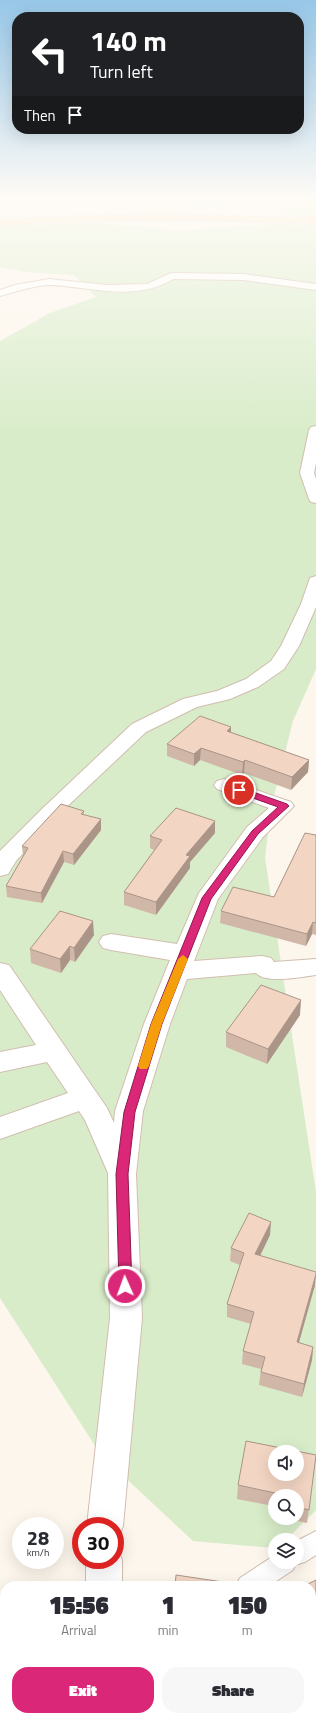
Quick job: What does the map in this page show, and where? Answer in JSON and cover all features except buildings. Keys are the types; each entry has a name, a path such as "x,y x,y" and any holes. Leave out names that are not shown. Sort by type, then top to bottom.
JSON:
{"street":[{"path":"0,293 15,288 49,282 108,288 148,287 160,283 167,278"},
{"path":"247,278 288,282 316,287"},
{"path":"316,430 307,473 316,499"},
{"path":"0,869 7,857 50,812 139,728 190,703 223,695 252,683 278,665 290,646 309,604 316,581"},
{"path":"106,1517 126,1318 122,1174 129,1112 157,1024 207,898 255,832 284,806 224,785"},
{"path":"111,942 181,963 262,964 268,971 316,968"},
{"path":"0,971 98,1116 122,1174"},
{"path":"0,1062 54,1051"},
{"path":"0,1128 85,1098"},
{"path":"104,1569 104,1581"}],"lane":[{"path":"304,1550 316,1542"},
{"path":"256,1581 274,1569"}],"green space":[{"path":"77,278 316,278 316,669 293,721 271,808 265,858 316,1192 316,1510 304,1522 304,1489 268,1489 268,1525 301,1525 293,1533 268,1533 268,1547 193,1541 101,1455 0,1298 0,341 50,313 96,297"}],"slow traffic":[{"path":"143,1066 157,1024 183,959"}],"route":[{"path":"125,1286 122,1174 129,1112 157,1024 207,898 232,866 255,832 284,806 239,790"}]}
